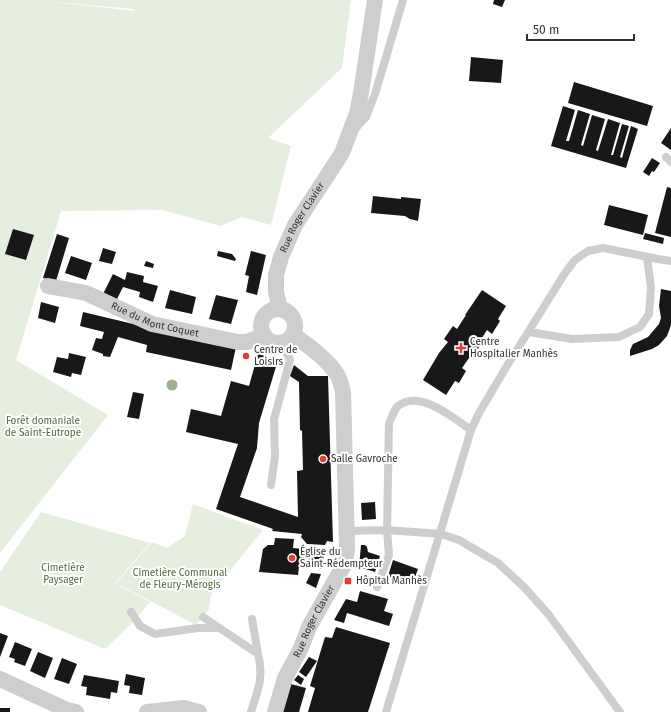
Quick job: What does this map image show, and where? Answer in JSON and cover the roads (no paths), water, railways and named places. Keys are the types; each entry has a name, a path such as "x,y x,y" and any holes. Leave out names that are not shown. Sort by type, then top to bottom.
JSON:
{"street":[{"name":"Rue Roger Clavier","path":"280,309 276,292 276,275 281,257 295,225 342,154 357,114 375,0"},
{"name":"Rue du Mont Coquet","path":"48,286 86,294 152,324 238,342 247,342 264,335"},
{"path":"264,335 261,330 262,322 265,316 272,310 280,309 291,314 296,322 295,329 288,339"},
{"name":"Rue Roger Clavier","path":"264,335 269,341 276,343 288,339 304,343 337,374 343,391 347,531 345,563 310,627 285,678 275,712"},
{"path":"0,679 66,710 76,712"},
{"path":"147,712 184,708 199,712"}],"lane":[{"name":"Rue Roger Clavier","path":"350,134 366,117 375,94 402,0"},
{"path":"361,93 375,90 379,80"},
{"path":"386,712 441,534 471,430 497,381 565,274 575,260 588,251 603,248 671,261"},
{"path":"529,332 572,339 619,337 640,327 649,314 650,288 647,257"},
{"path":"271,485 275,456 274,419 290,360 288,339"},
{"path":"377,587 389,555 387,530 389,423 397,407 407,401 422,402 434,405 471,430"},
{"path":"347,531 387,530 441,534 459,540 498,563 512,574 549,615 620,712"},
{"path":"131,612 140,626 155,634 198,628 218,628"},
{"path":"203,617 258,654"},
{"path":"251,712 261,681 261,666 252,619"}],"place":[{"name":"Centre Hospitalier Manhès","path":"461,348"},
{"name":"Centre de Loisirs","path":"246,356"},
{"name":"Salle Gavroche","path":"323,459"},
{"name":"Église du Saint-Rédempteur","path":"292,558"},
{"name":"Hôpital Manhès","path":"348,581"}],"park label":[{"name":"Forêt domaniale de Saint-Eutrope","path":"43,426"},
{"name":"Cimetière Paysager","path":"63,574"},
{"name":"Cimetière Communal de Fleury-Mérogis","path":"180,578"}]}
